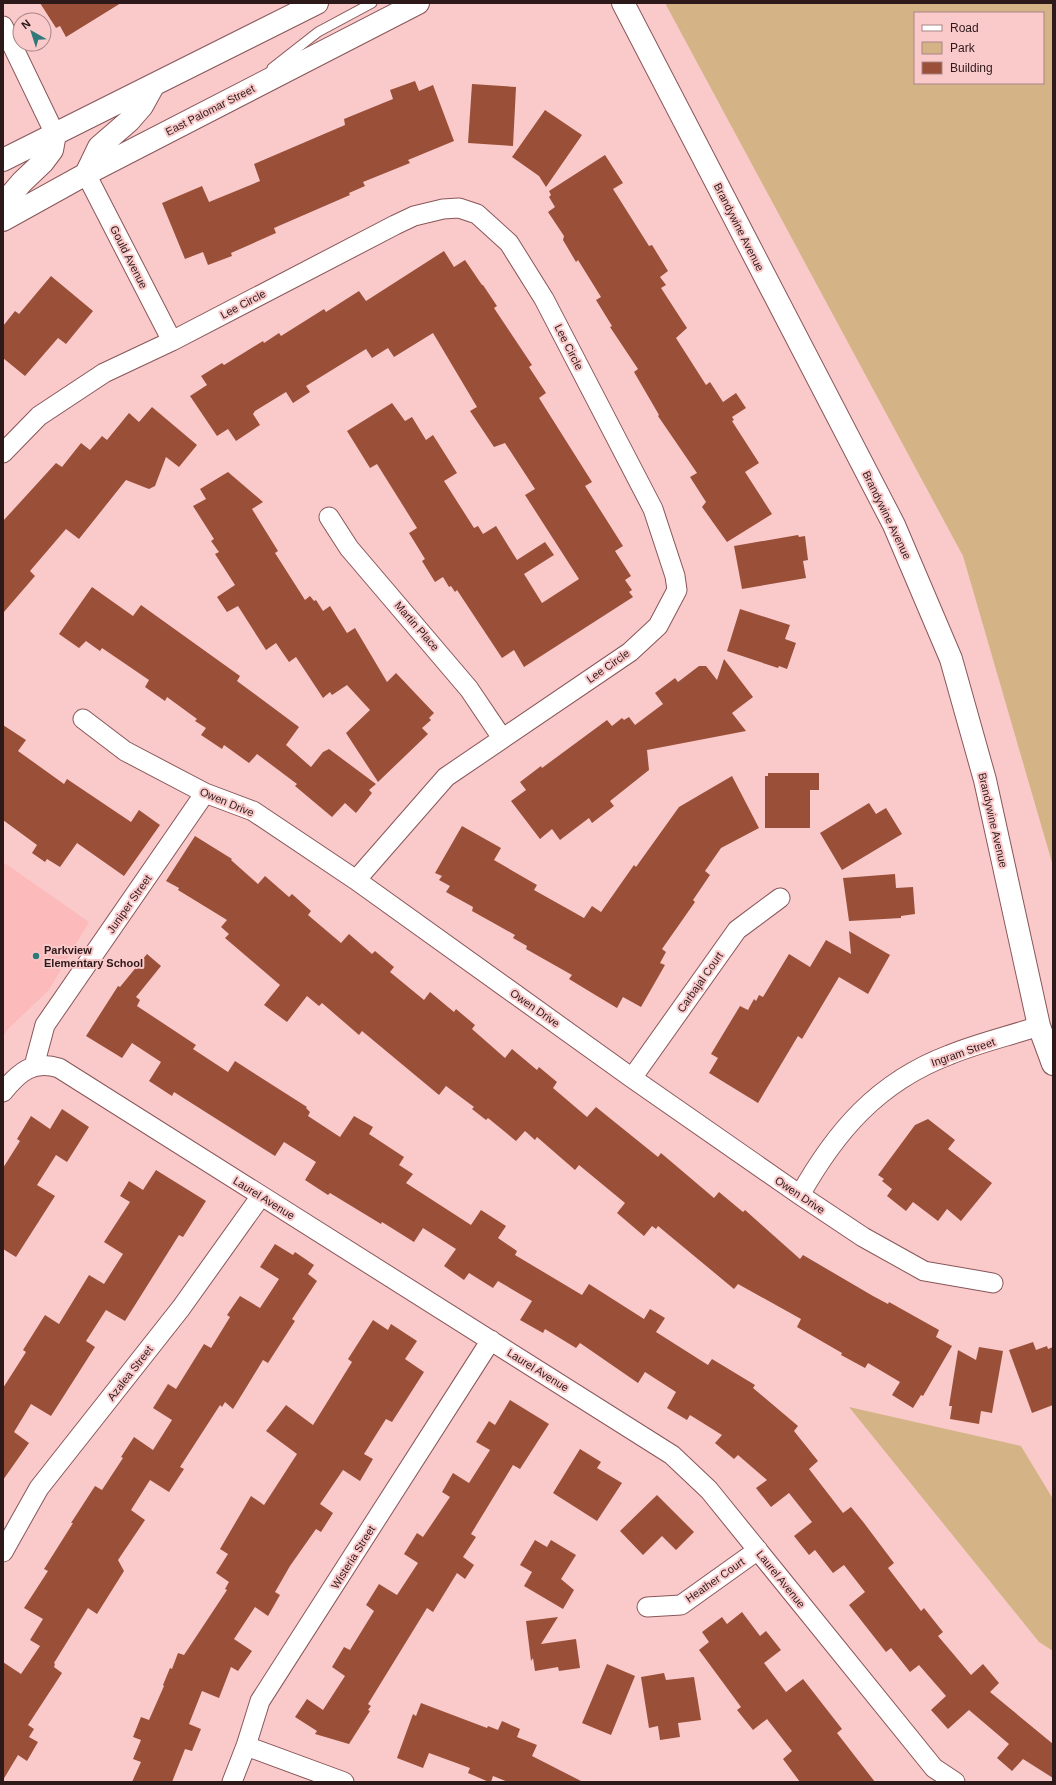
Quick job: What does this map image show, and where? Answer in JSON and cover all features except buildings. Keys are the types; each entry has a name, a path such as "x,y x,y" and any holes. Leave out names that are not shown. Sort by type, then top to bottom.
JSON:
{"street":[{"path":"3,160 317,3"},
{"name":"East Palomar Street","path":"3,220 86,174 418,3"},
{"name":"Brandywine Avenue","path":"623,3 894,525 951,659 985,780 1039,1026 1053,1064"},
{"path":"3,26 55,134 52,150 43,162 22,182 3,204"},
{"path":"86,174 99,147 138,111 153,86"},
{"name":"Gould Avenue","path":"86,174 172,341"},
{"name":"Lee Circle","path":"3,453 39,416 104,373 172,341 388,228 414,216 443,209 459,208 477,214 509,243 544,299 652,509 676,576 677,590 658,626 630,652 446,777 356,880"},
{"name":"Martin Place","path":"329,517 349,548 469,689 502,738"},
{"name":"Owen Drive","path":"83,719 125,751 205,793 253,811 356,880 632,1078 863,1237 924,1271 993,1284"},
{"name":"Juniper Street","path":"34,1066 44,1025 205,793"},
{"name":"Carbajal Court","path":"632,1078 737,930 780,898"},
{"name":"Ingram Street","path":"800,1195 830,1145 860,1112 884,1091 910,1074 948,1055 1039,1026"},
{"name":"Laurel Avenue","path":"34,1066 46,1064 59,1068 672,1455 709,1490 934,1768 955,1782"},
{"path":"3,1092 15,1076 34,1066"},
{"name":"Azalea Street","path":"3,1552 8,1530 39,1488 181,1308 261,1196"},
{"name":"Wisteria Street","path":"232,1782 246,1746 260,1702 491,1340"},
{"name":"Heather Court","path":"647,1607 681,1605 758,1550"},
{"path":"246,1746 344,1782"}],"lane":[{"path":"235,97 318,32 372,3"}],"shaded area":[{"name":"Parkview Elementary School","path":"3,862 89,922 49,990 7,1030 3,1037"}],"green space":[{"path":"665,3 1053,3 1053,866 963,556"},
{"path":"849,1407 1021,1446 1053,1499 1053,1651 1039,1642"}],"place":[{"name":"Parkview Elementary School","path":"36,956"}]}
